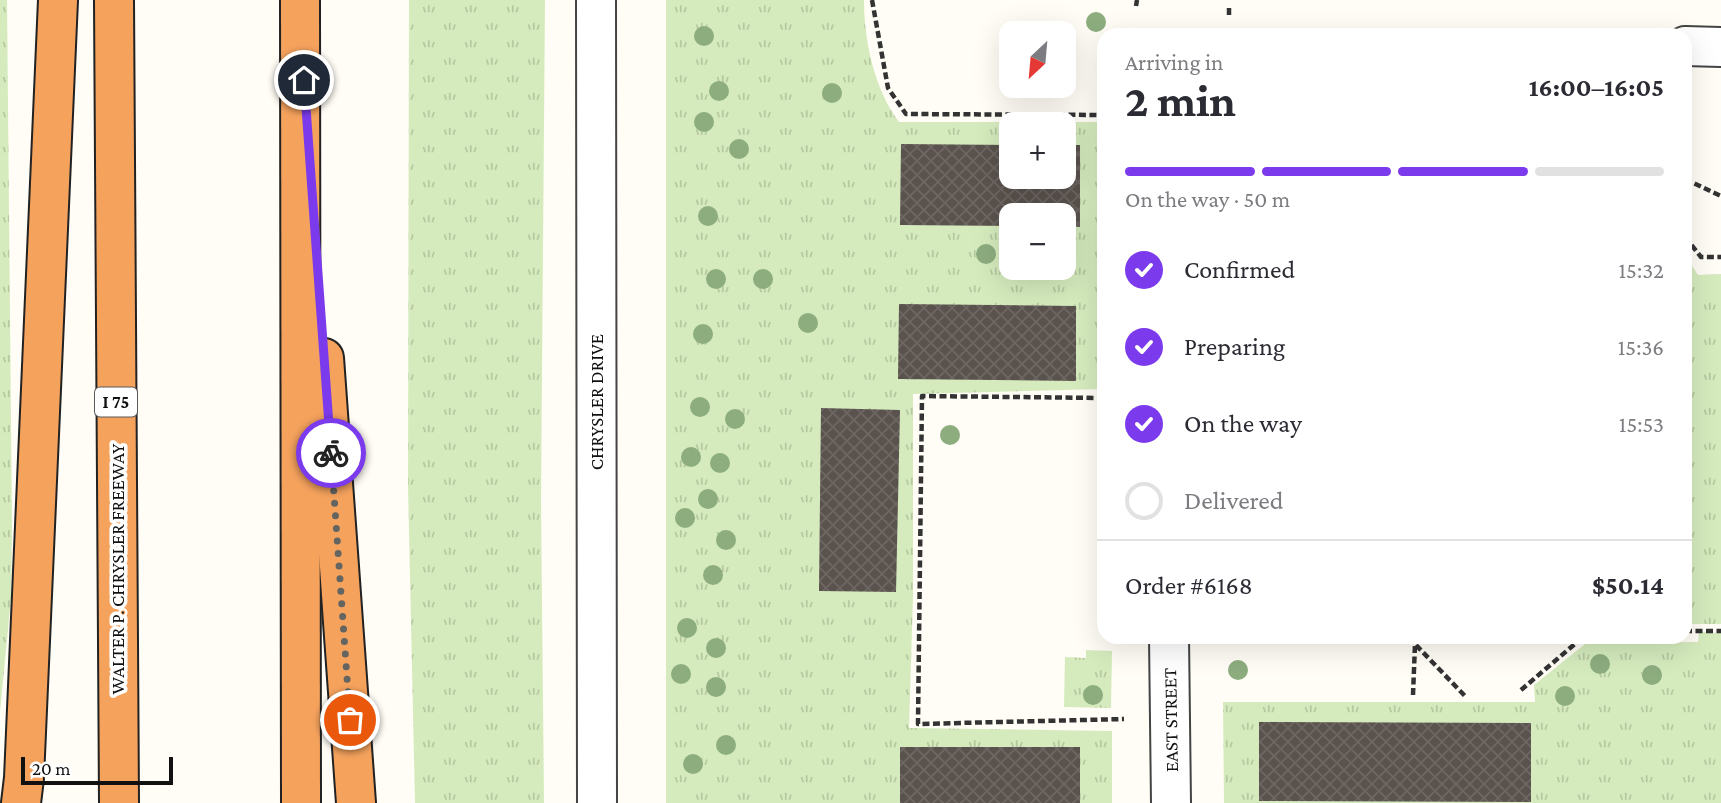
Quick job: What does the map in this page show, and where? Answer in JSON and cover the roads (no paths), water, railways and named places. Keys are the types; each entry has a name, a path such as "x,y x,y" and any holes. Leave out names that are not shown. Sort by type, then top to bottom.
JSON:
{"highway":[{"path":"21,803 25,764 58,0"},
{"name":"WALTER P. CHRYSLER FREEWAY","path":"114,0 119,803"},
{"path":"300,12 301,803"},
{"path":"300,12 356,803"}],"street":[{"name":"CHRYSLER DRIVE","path":"596,0 597,803"},
{"path":"1692,46 1721,47"},
{"name":"EAST STREET","path":"1169,644 1171,803"}]}
